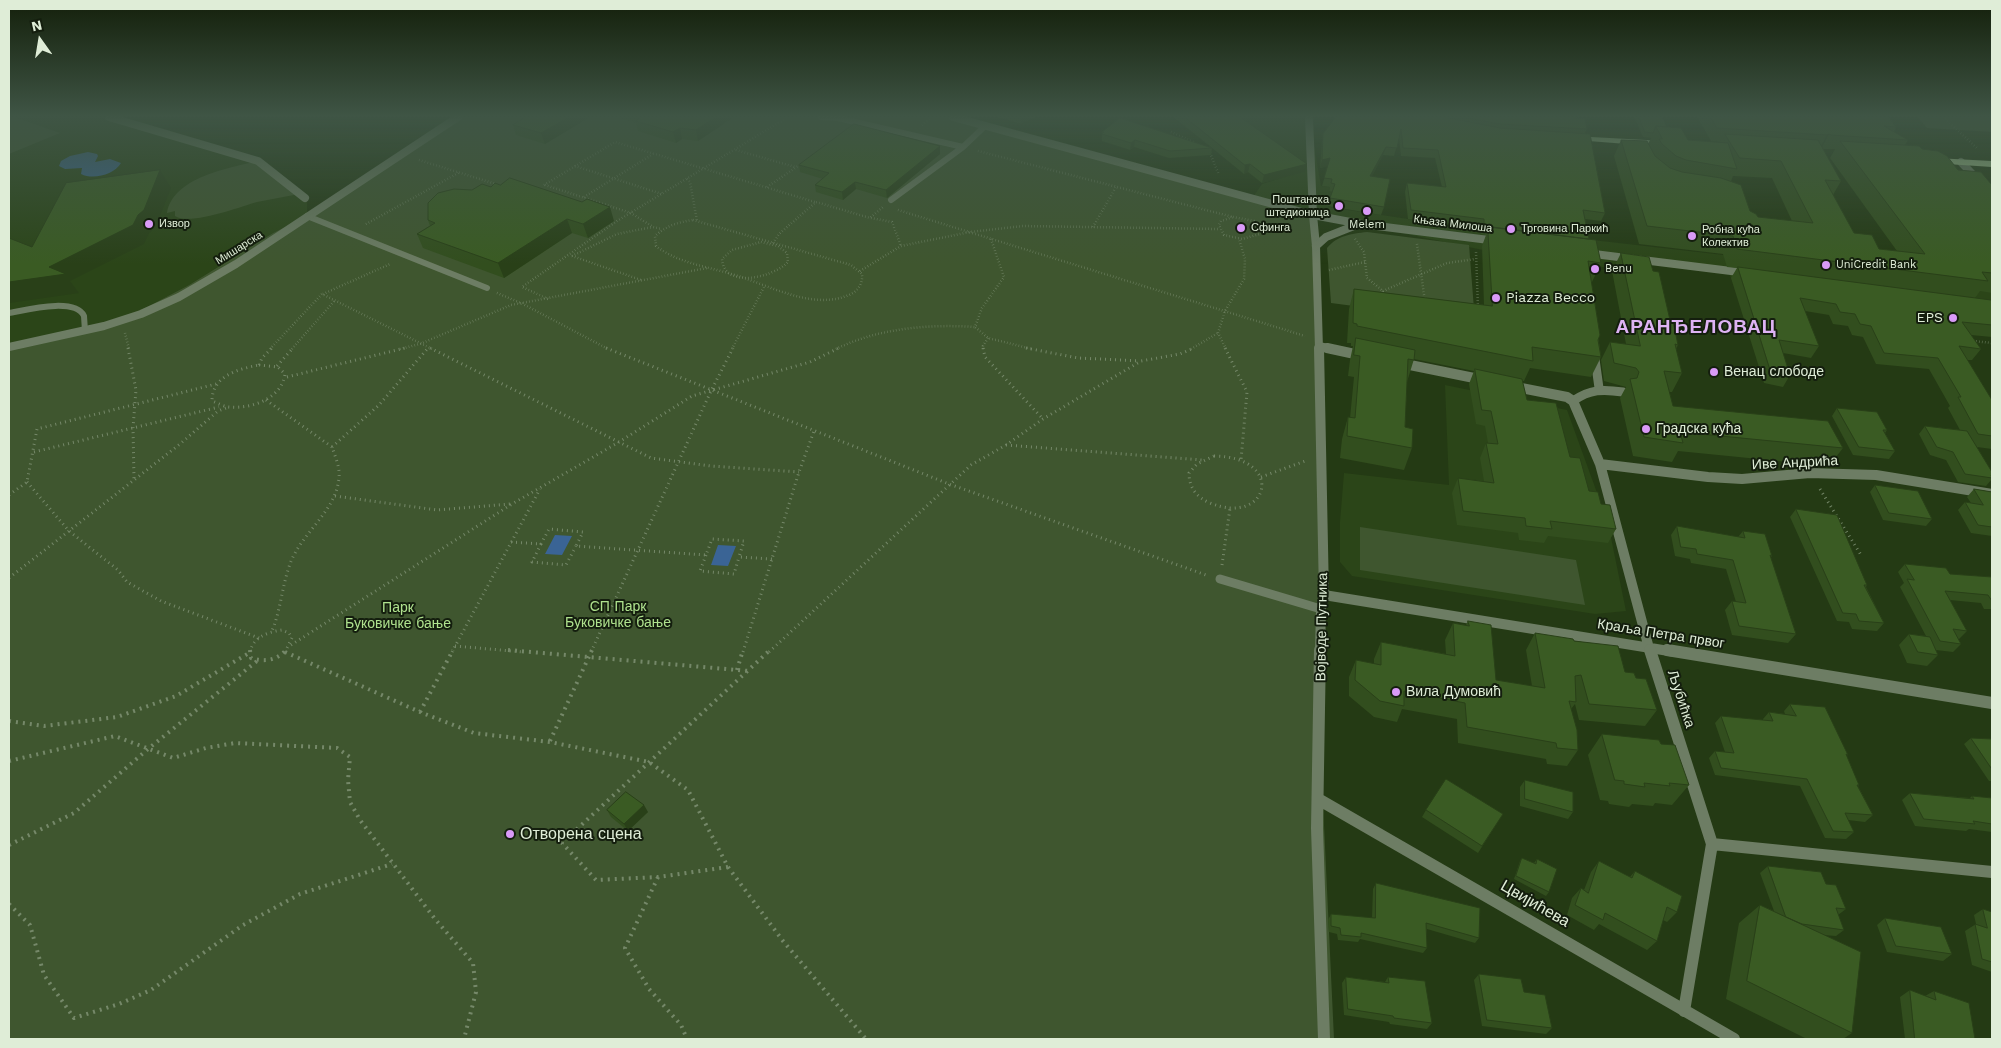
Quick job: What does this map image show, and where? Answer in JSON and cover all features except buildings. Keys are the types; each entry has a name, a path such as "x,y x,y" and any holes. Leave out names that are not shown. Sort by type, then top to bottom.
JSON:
{"street":[{"path":"265,166 305,198"},
{"name":"Мишарска","path":"9,347 85,331 158,307 238,263 383,166"},
{"name":"Књаза Милоша","path":"1133,166 1312,215 1361,224 1505,242"},
{"name":"Војводе Путника","path":"1307,166 1316,246 1316,342 1324,595 1321,609 1318,799 1324,1039"},
{"path":"1965,166 1992,195"},
{"path":"1316,246 1326,237 1361,224"},
{"path":"1574,251 1758,275"},
{"path":"1316,342 1375,358"},
{"path":"1390,361 1567,397 1573,400"},
{"name":"Љубићка","path":"1573,400 1600,464 1649,647 1712,844 1684,1011"},
{"name":"Иве Андрића","path":"1600,464 1708,477 1742,479 1810,473 1876,476 1992,494"},
{"name":"Краља Петра првог","path":"1324,595 1992,702"},
{"name":"Цвијићева","path":"1318,799 1734,1039"},
{"path":"1712,844 1992,872"}],"lane":[{"path":"891,200 937,166"},
{"path":"307,216 488,288"},
{"path":"9,313 56,306 77,308 82,311 85,331"},
{"path":"1595,359 1599,388"},
{"path":"1573,400 1585,391 1599,388 1623,392"},
{"path":"1220,580 1321,609"}],"path":[{"path":"440,166 506,187"},
{"path":"662,229 653,227 631,213 544,185 575,166 663,194"},
{"path":"584,198 634,166"},
{"path":"694,166 870,218 892,222 901,246"},
{"path":"548,299 522,287 617,221 710,166"},
{"path":"788,166 795,168"},
{"path":"766,188 798,166"},
{"path":"1037,166 1233,217 1249,219 1260,226 1278,225"},
{"path":"1216,166 1220,180"},
{"path":"350,233 460,172"},
{"path":"687,179 690,182 697,221"},
{"path":"1092,227 1116,186"},
{"path":"773,243 779,234 816,202"},
{"path":"870,218 884,206"},
{"path":"894,209 1224,311 1316,342"},
{"path":"1219,229 1221,221 1233,217"},
{"path":"608,218 617,221"},
{"path":"697,221 851,265 860,271 863,280 857,290 842,298 832,300 813,299 708,268 660,250 654,241 662,229 674,224 697,221"},
{"path":"860,271 901,246 970,232 1023,226 1219,229 1226,236 1239,240 1255,238 1262,230 1260,226"},
{"path":"572,256 616,234 653,227"},
{"path":"1416,231 1426,310"},
{"path":"1349,234 1358,242 1363,250 1365,277 1372,285 1382,291"},
{"path":"975,327 982,308 1004,277 991,239"},
{"path":"249,653 257,661 266,661 286,652 291,645 512,504 619,442 692,396 810,362 854,340 907,328 944,325 975,327 988,338 1078,358 1141,361 1180,354 1202,344 1218,333 1224,311 1244,279 1245,259 1239,240"},
{"path":"749,243 773,243 783,247 788,253 789,260 785,266 776,272 764,276 738,276 729,272 724,266 723,259 728,252 749,243"},
{"path":"1476,246 1478,314"},
{"path":"568,254 642,281"},
{"path":"259,365 262,358 322,294 409,256"},
{"path":"1382,291 1447,262 1475,259"},
{"path":"1329,270 1365,262"},
{"path":"287,377 420,344 511,305 708,268"},
{"path":"550,742 711,391 766,285"},
{"path":"488,288 523,304 608,349 711,391 950,484 1220,580 1230,508"},
{"path":"1382,291 1382,296 1386,301"},
{"path":"322,294 651,458 711,466 799,472"},
{"path":"277,366 334,300"},
{"path":"122,320 134,371 135,404 132,428 134,480"},
{"path":"1218,333 1247,392 1241,460"},
{"path":"988,338 983,346 985,356 1043,419"},
{"path":"1974,347 1970,340 1992,343"},
{"path":"332,447 379,405 428,348"},
{"path":"728,867 658,877 596,880 562,843 971,465 1006,445 1043,419 1141,361"},
{"path":"34,452 219,407 238,408 266,400 285,385 287,377 284,370 277,366 259,365 234,371 216,384 210,393 212,401 219,407"},
{"path":"9,495 27,482 38,429 216,384"},
{"path":"266,400 332,447 339,476 335,496 315,522 291,563 278,619 272,631"},
{"path":"9,578 218,411 226,408"},
{"path":"737,670 799,472 814,431"},
{"path":"1006,445 1202,460"},
{"path":"1261,476 1320,455"},
{"path":"1214,456 1228,456 1241,460 1250,464 1261,476 1263,484 1258,498 1246,505 1230,508 1216,506 1194,493 1188,483 1188,474 1193,466 1202,460 1214,456"},
{"path":"1810,473 1861,555"},
{"path":"27,482 69,531 118,570 127,582 161,601 259,638"},
{"path":"420,712 540,488"},
{"path":"335,496 437,510 512,504"},
{"path":"549,529 583,532 576,546 566,564 532,562 549,529"},
{"path":"712,539 744,541 739,557 734,574 700,572 712,539"},
{"path":"511,542 541,544"},
{"path":"576,546 706,554"},
{"path":"739,557 772,558"},
{"path":"9,721 44,726 117,717 176,696 249,653 259,638 272,631 282,630 289,633 292,638 291,645"},
{"path":"455,646 750,671"},
{"path":"286,652 420,712 474,733 550,742 648,762 688,790 728,867 783,941 866,1039"},
{"path":"9,845 74,813 148,749 257,661"},
{"path":"9,761 70,745 115,736 173,758 235,743 338,748 350,757 348,780 350,802 370,834 435,919 473,963 476,992 464,1039"},
{"path":"9,904 30,925 44,975 74,1018 119,1004 151,990 243,925 300,894 392,863"},
{"path":"658,877 625,948 650,990 670,1010 686,1034 687,1039"}],"shaded area":[{"name":"Извор","path":"9,166 264,166 307,198 307,216 273,233 189,285 122,320 9,347"},
{"path":"1279,166 1317,166 1321,186 1330,187 1329,191 1332,192 1328,207 1408,219 1873,272 1992,282 1992,325 1734,285 1728,271 1643,260 1645,273 1483,250 1326,217 1253,197 1262,184 1288,176"},
{"path":"1445,385 1567,410 1608,523 1626,611 1595,614 1352,576 1340,562 1340,522 1344,473 1449,485"}],"green space":[{"path":"264,166 299,194 257,202 191,219 175,216 175,211 167,213 171,201 191,183 204,176 232,167"},
{"name":"Парк Буковичке бање","path":"384,166 1133,166 1313,215 1324,595 1316,654 1334,1039 9,1039 9,347 122,320 189,285 273,233 307,216"},
{"path":"1367,232 1469,245 1475,322 1331,303 1327,248 1340,238"},
{"path":"1360,527 1576,560 1585,605 1360,570"}],"water":[{"path":"59,166 119,166 113,171 97,176 81,174 82,168 65,169"},
{"path":"555,535 572,536 562,555 545,554"},
{"path":"718,545 736,546 728,566 711,565"}],"place":[{"name":"Поштанска штедионица","path":"1339,206"},
{"name":"Melem","path":"1367,211"},
{"name":"Извор","path":"149,224"},
{"name":"Сфинга","path":"1241,228"},
{"name":"Трговина Паркић","path":"1511,229"},
{"name":"Робна кућа Колектив","path":"1692,236"},
{"name":"UniCredit Bank","path":"1826,265"},
{"name":"Benu","path":"1595,269"},
{"name":"Piazza Becco","path":"1496,298"},
{"name":"EPS","path":"1953,318"},
{"name":"Венац слободе","path":"1714,372"},
{"name":"Градска кућа","path":"1646,429"},
{"name":"Вила Думовић","path":"1396,692"},
{"name":"Отворена сцена","path":"510,834"}],"district":[{"name":"АРАНЂЕЛОВАЦ","path":"1696,327"}],"park label":[{"name":"СП Парк Буковичке бање","path":"618,616"}]}
